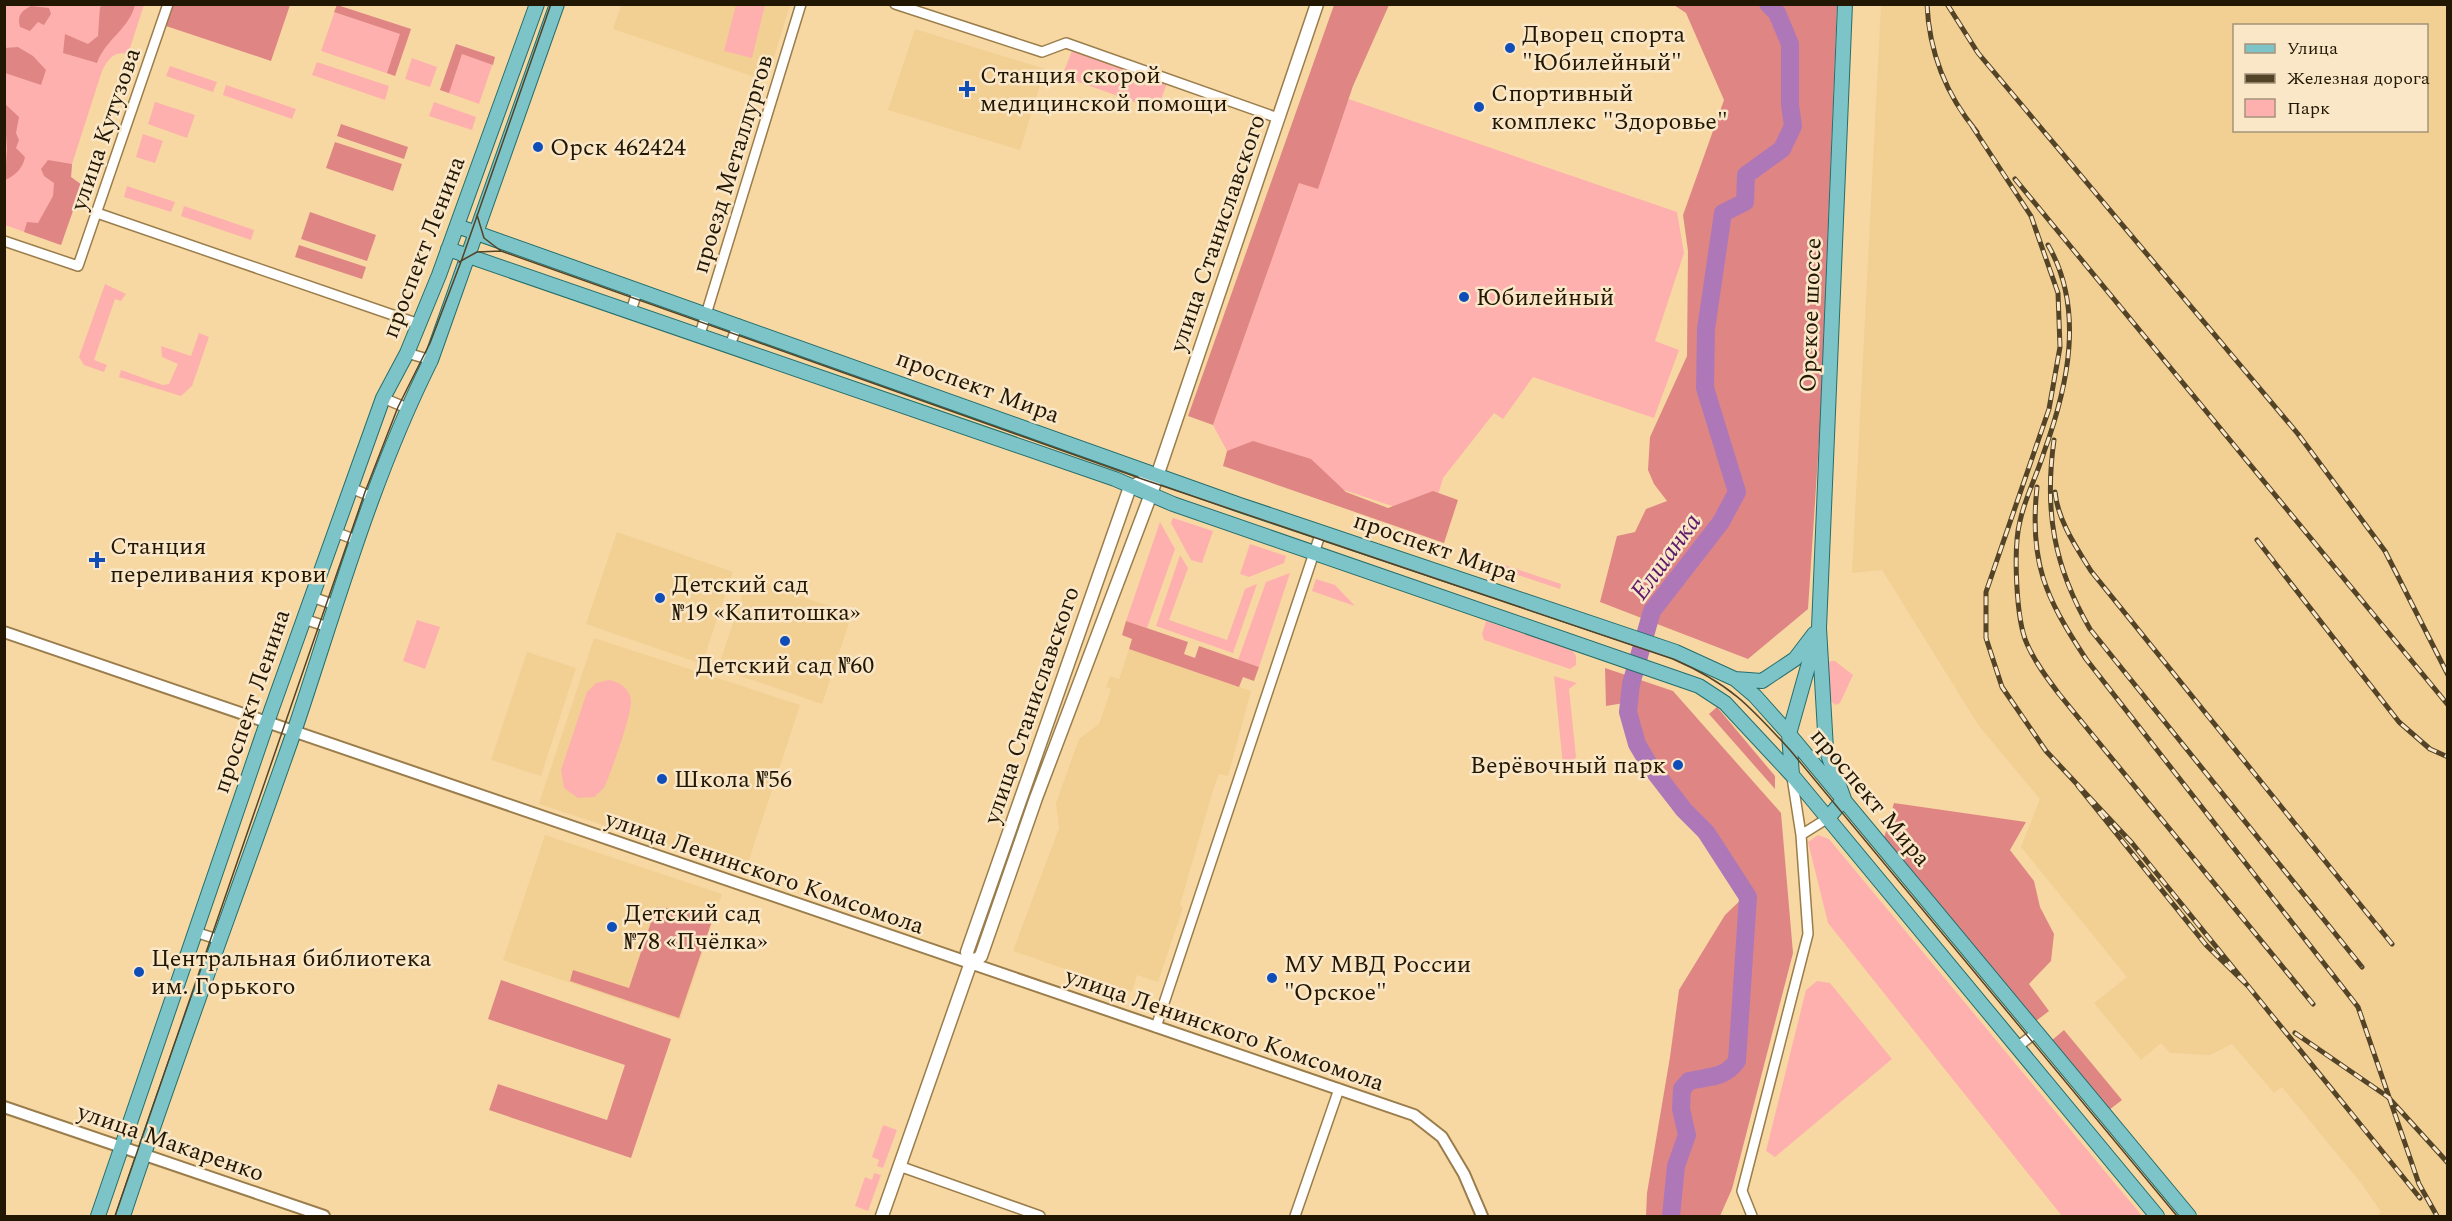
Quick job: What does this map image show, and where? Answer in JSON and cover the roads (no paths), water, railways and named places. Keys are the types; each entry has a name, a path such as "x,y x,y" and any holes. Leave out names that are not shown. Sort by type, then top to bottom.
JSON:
{"main road":[{"name":"проспект Ленина","path":"98,1216 267,723 383,399 419,324 537,4"},
{"name":"проспект Ленина","path":"123,1216 294,732 370,496 406,408 431,360 557,4"},
{"name":"улица Станиславского","path":"882,1216 970,965 981,956 1036,798 1157,475 1317,4"},
{"name":"Орское шоссе","path":"1819,628 1845,4"},
{"name":"проспект Мира","path":"457,226 886,376 1157,475 1676,652 1735,679 1755,696 1844,799 2189,1216"},
{"name":"проспект Мира","path":"448,249 699,334 1314,553 1699,686 1725,703 1792,775 2157,1216"},
{"path":"1130,487 1157,475"},
{"name":"улица Станиславского","path":"970,965 967,952 1130,487"},
{"path":"1735,679 1762,681 1795,659 1819,628"},
{"path":"1792,775 1789,734 1819,628"},
{"path":"1819,628 1826,749 1844,799 1828,818"}],"street":[{"name":"улица Кутузова","path":"4,241 78,266 168,4"},
{"name":"проезд Металлургов","path":"699,334 801,4"},
{"path":"896,4 1042,52 1066,43 1278,118"},
{"path":"517,60 535,67"},
{"path":"97,213 419,324"},
{"path":"630,311 638,289"},
{"path":"730,345 738,324"},
{"path":"407,353 431,360"},
{"path":"878,397 886,376"},
{"path":"383,399 406,408"},
{"path":"975,431 982,411"},
{"path":"1009,443 1016,423"},
{"path":"351,488 370,496"},
{"path":"335,532 356,540"},
{"path":"1156,1027 1321,532"},
{"path":"312,597 335,605"},
{"path":"304,619 328,627"},
{"name":"улица Ленинского Комсомола","path":"4,632 970,965 1414,1115 1442,1137 1464,1174 1482,1216"},
{"path":"1752,1216 1742,1191 1808,934 1801,835 1792,775"},
{"path":"1801,835 1828,818"},
{"path":"195,932 220,940"},
{"path":"2017,1047 2037,1032"},
{"path":"1295,1216 1339,1089"},
{"name":"улица Макаренко","path":"4,1107 121,1149 324,1216"},
{"path":"899,1166 1040,1216"}],"waterway":[{"name":"Елшанка","path":"1671,1216 1676,1166 1687,1135 1681,1109 1682,1089 1689,1081 1727,1071 1737,1061 1748,897 1706,832 1684,810 1650,766 1637,744 1628,712 1631,684 1652,611 1721,522 1737,492 1705,388 1706,329 1723,213 1745,202 1746,175 1782,149 1793,126 1790,105 1790,44 1777,13 1768,4"}],"tram line":[{"path":"115,1216 365,492 398,407 430,343 462,259 551,4"},
{"path":"477,215 484,238 501,251 1145,480 1673,659 1710,677 1738,697 1790,750 2177,1216"},
{"path":"459,262 477,252 501,251"}],"railway":[{"path":"1927,4 1931,39 1942,72 1957,104 1977,132"},
{"path":"1947,4 1978,53 2298,434 2385,551 2448,675"},
{"path":"1972,126 2031,216 2058,293 2060,347 2049,409 1986,592 1986,638 2002,687 2046,751 2132,843 2248,986 2206,945 2078,786"},
{"path":"2015,179 2448,705"},
{"path":"2048,245 2059,270 2066,295 2069,348 2066,374 2053,427 2025,504 2018,533 2016,565 2023,633 2037,664 2059,694 2313,1004"},
{"path":"2054,440 2050,491 2055,538 2068,583 2090,629 2362,967"},
{"path":"2037,487 2035,513 2038,558 2050,597 2060,617 2086,659 2358,1007 2419,1184 2437,1216"},
{"path":"2055,492 2064,523 2091,571 2392,944"},
{"path":"2257,540 2399,722 2430,749 2448,757"},
{"path":"2248,986 2420,1198"},
{"path":"2295,1033 2388,1097 2448,1163"}],"place":[{"name":"Дворец спорта \"Юбилейный\"","path":"1510,48"},
{"name":"Станция скорой медицинской помощи","path":"967,89"},
{"name":"Спортивный комплекс \"Здоровье\"","path":"1479,107"},
{"name":"Орск 462424","path":"538,147"},
{"name":"Юбилейный","path":"1464,297"},
{"name":"Станция переливания крови","path":"97,560"},
{"name":"Детский сад №19 «Капитошка»","path":"660,598"},
{"name":"Детский сад №60","path":"785,641"},
{"name":"Верёвочный парк","path":"1678,765"},
{"name":"Школа №56","path":"662,779"},
{"name":"Детский сад №78 «Пчёлка»","path":"612,927"},
{"name":"Центральная библиотека им. Горького","path":"139,972"},
{"name":"МУ МВД России \"Орское\"","path":"1272,978"}]}
